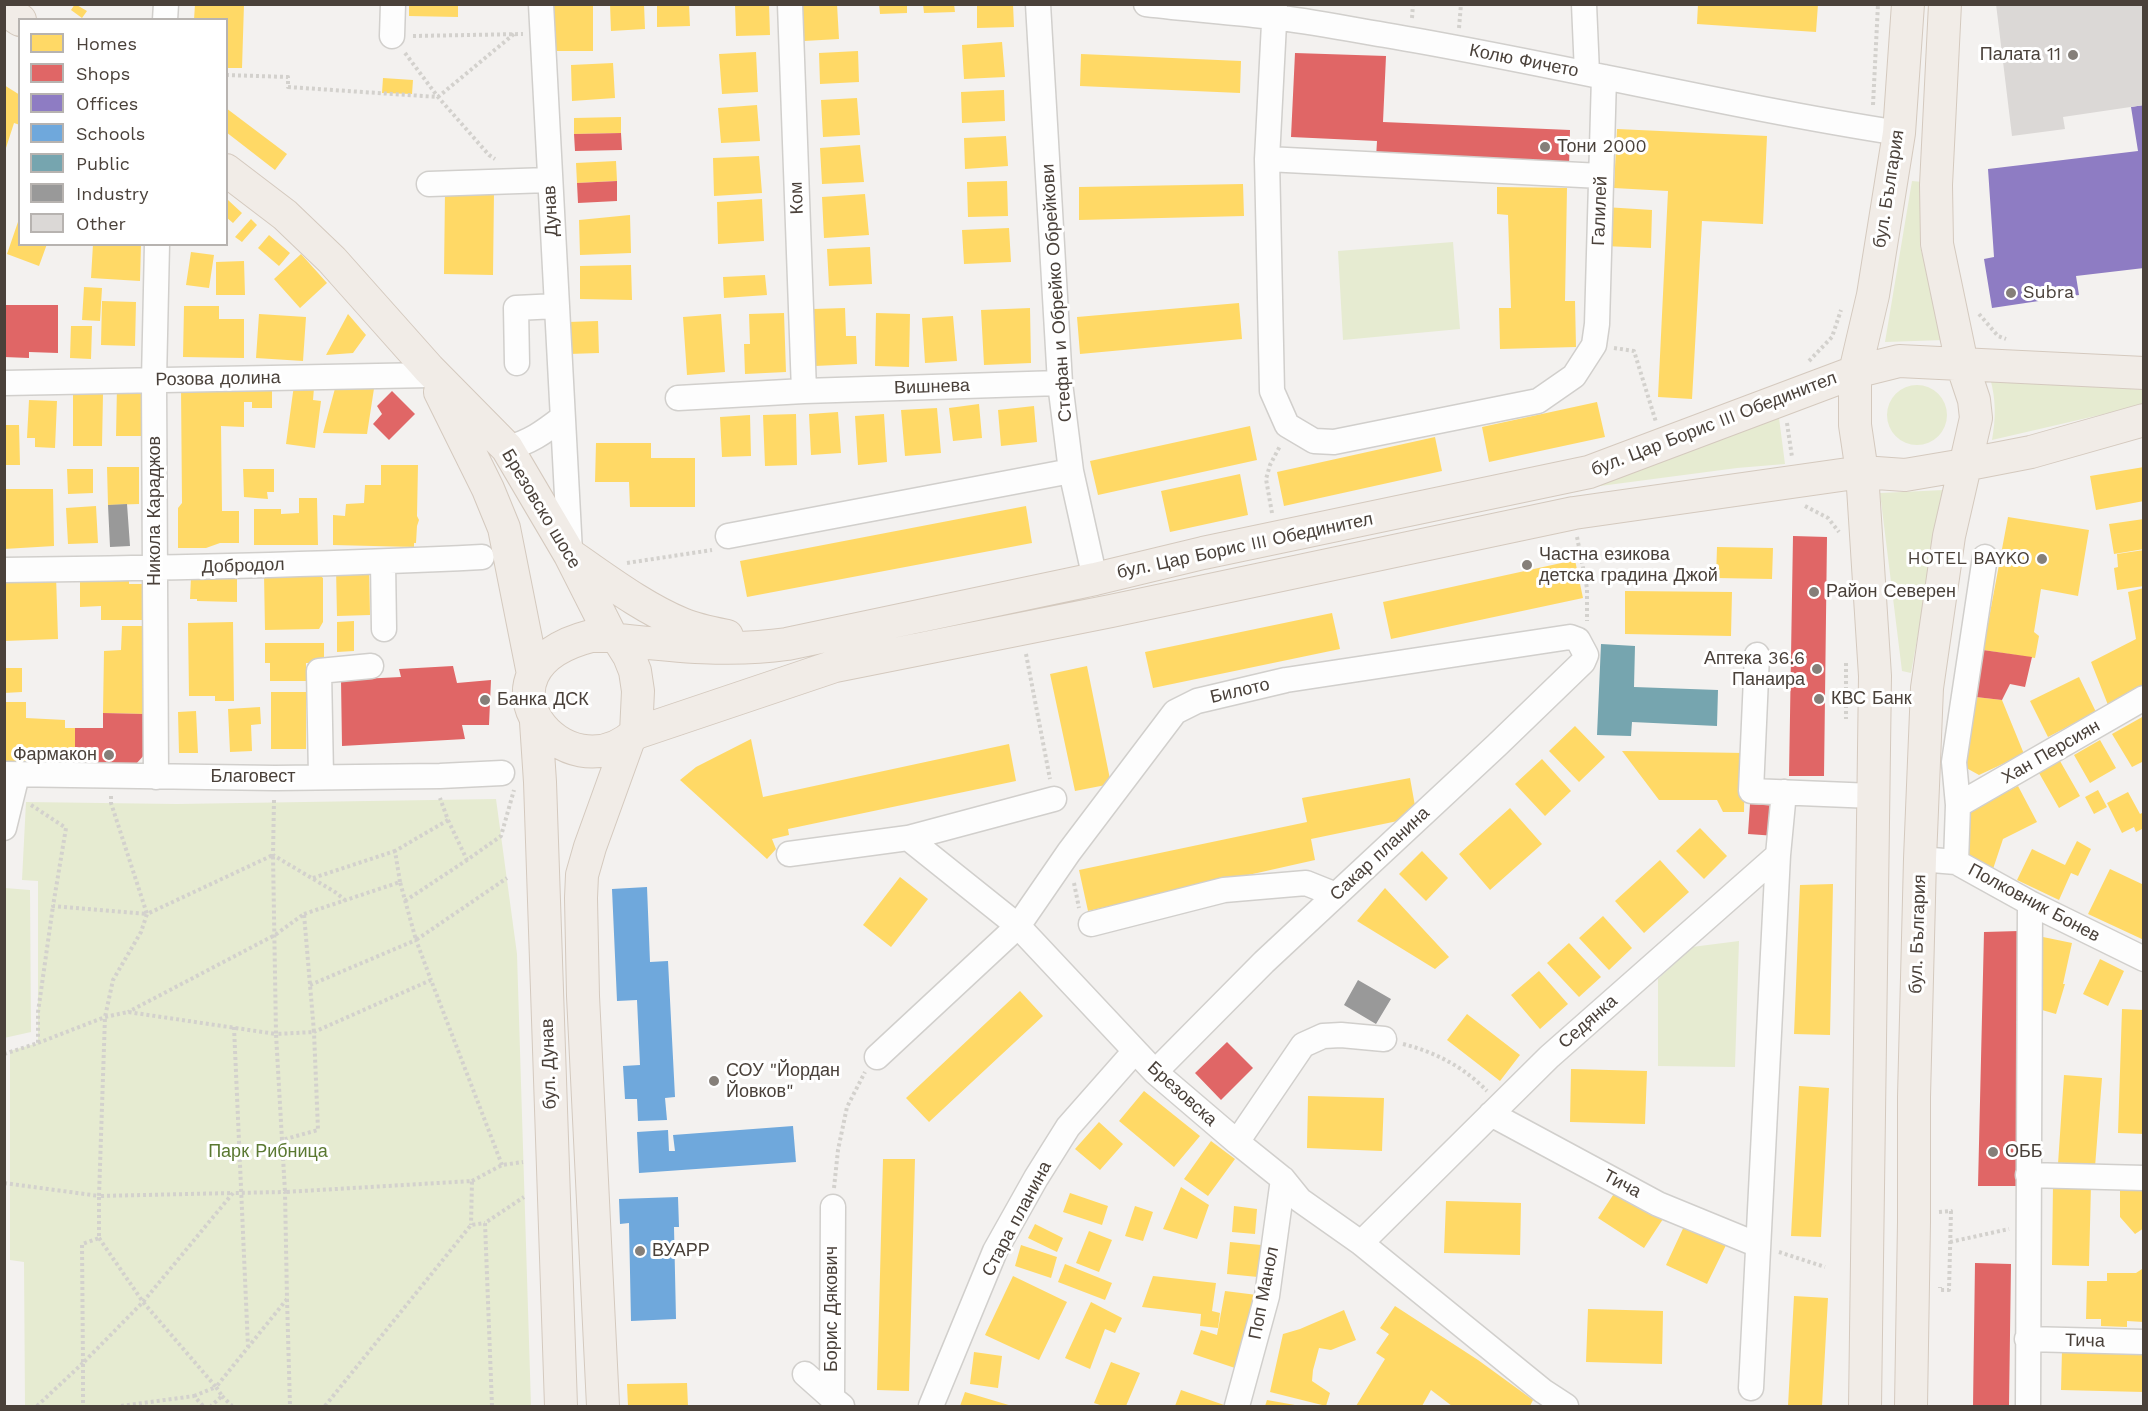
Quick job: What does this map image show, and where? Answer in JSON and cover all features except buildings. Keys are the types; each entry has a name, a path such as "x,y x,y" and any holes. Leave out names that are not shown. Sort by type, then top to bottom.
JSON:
{"main road":[{"name":"бул. България","path":"1855,372 1873,295 1885,131 1908,4"},
{"path":"1945,4 1936,185 1937,244 1962,364 1974,400 1976,418 1964,465"},
{"path":"4,9 18,19"},
{"name":"Брезовско шосе","path":"228,172 285,215 332,260 430,372 507,448 570,555 615,638"},
{"path":"1864,1407 1875,676 1862,472 1855,426 1855,372 1899,361 2144,373"},
{"name":"Брезовско шосе","path":"430,372 488,489 504,528 533,674"},
{"name":"бул. Цар Борис III Обединител","path":"615,638 698,648 768,646 1095,579 1203,553 1589,472 1855,372"},
{"path":"1862,472 1905,475 1964,465 2031,452 2144,420"},
{"name":"бул. България","path":"1911,1407 1914,1097 1920,859 1928,688 1949,536 1964,465"},
{"name":"бул. Цар Борис III Обединител","path":"633,736 835,666 1021,630 1574,513 1862,472"},
{"path":"570,555 655,611 684,624 768,646"},
{"path":"591,636 615,638 635,671 638,691 633,736 614,747 593,752 559,743 536,722 530,705 529,690 533,674 543,659 571,641 591,636"},
{"name":"бул. Дунав","path":"536,722 541,805 561,1407"},
{"name":"бул. Дунав","path":"603,1407 583,996 581,886 590,847 633,736"}],"street":[{"path":"392,36 393,4"},
{"name":"Дунав","path":"541,4 543,34 539,181 557,306 570,555"},
{"name":"Ком","path":"790,4 804,391"},
{"name":"Стефан и Обрейко Обрейкови","path":"1038,4 1060,383 1071,471 1095,579"},
{"name":"Колю Фичето","path":"1146,4 1275,11 1711,100 1885,131"},
{"name":"Галилей","path":"1584,4 1595,75 1601,176 1597,324 1593,345"},
{"path":"1275,11 1267,159 1272,391 1287,425 1314,441 1334,442 1539,401 1574,376 1593,345"},
{"path":"1267,159 1601,176"},
{"path":"429,184 539,181"},
{"name":"Никола Караджов","path":"156,777 154,380 157,246"},
{"path":"516,363 516,308 557,306"},
{"name":"Розова долина","path":"4,383 430,372"},
{"name":"Вишнева","path":"678,398 804,391 1060,383"},
{"path":"507,448 536,438 562,418"},
{"path":"728,536 1071,471"},
{"name":"Добродол","path":"4,570 383,562 482,557"},
{"path":"1956,862 1958,805 1954,762 1985,557"},
{"path":"383,562 384,629"},
{"name":"Билото","path":"1018,926 1069,852 1175,712 1197,701 1286,680 1570,637 1578,640 1586,656"},
{"path":"1757,655 1751,791 1873,796"},
{"name":"Сакар планина","path":"1155,1072 1264,962 1497,745 1583,662 1586,656"},
{"path":"321,776 320,672 370,666"},
{"name":"Хан Персиян","path":"1958,805 2144,698"},
{"name":"Благовест","path":"11,781 112,777 440,776 509,778"},
{"path":"4,828 11,781"},
{"path":"1751,1388 1778,855 1784,792"},
{"path":"789,854 908,838 1054,799"},
{"name":"Брезовска","path":"908,838 1018,926 1155,1072 1283,1179 1299,1200 1361,1243 1540,1399 1566,1407"},
{"name":"Седянка","path":"1361,1243 1549,1057 1778,855"},
{"name":"Полковник Бонев","path":"1920,859 1956,862 2030,903 2144,959"},
{"path":"1091,924 1224,890 1306,883 1336,894"},
{"path":"2028,1407 2030,903"},
{"path":"877,1058 1018,926"},
{"path":"1237,1142 1304,1045 1323,1036 1341,1035 1384,1039"},
{"name":"Стара планина","path":"931,1407 995,1251 1036,1178 1068,1127 1135,1051"},
{"name":"Тича","path":"1496,1109 1658,1204 1758,1245"},
{"path":"2028,1175 2144,1178"},
{"name":"Поп Манол","path":"1237,1407 1267,1296 1283,1179"},
{"name":"Борис Дякович","path":"833,1207 837,1402"},
{"name":"Тича","path":"2027,1339 2144,1342"},
{"path":"805,1374 837,1402"}],"path":[{"path":"1878,4 1885,131"},
{"path":"228,75 288,77 288,87 438,97 514,34"},
{"path":"392,36 543,34"},
{"path":"392,36 438,97 489,155 539,181"},
{"path":"1976,305 1979,315 1998,336 2008,339"},
{"path":"1803,366 1833,336 1841,309"},
{"path":"1593,345 1634,351 1657,425"},
{"path":"1780,399 1787,419 1795,504 1800,503 1828,518 1843,540"},
{"path":"1273,516 1266,479 1287,425"},
{"path":"619,564 730,547 728,536"},
{"path":"1577,536 1587,588 1586,656"},
{"path":"1021,630 1054,799"},
{"path":"1846,655 1847,725"},
{"path":"440,776 440,799 466,860"},
{"path":"112,777 111,803 147,914 141,932 113,980 105,1017 99,1239 143,1302 232,1407"},
{"path":"275,778 273,855 276,1034 285,1192 290,1407"},
{"path":"405,901 501,836 509,778"},
{"path":"11,781 66,828 52,906 38,1012 38,1043"},
{"path":"313,879 395,851 448,820"},
{"path":"395,851 400,882 416,940 502,1165"},
{"path":"52,906 147,914 273,855"},
{"path":"273,855 345,900"},
{"path":"1073,877 1080,917 1091,924"},
{"path":"310,986 416,940 507,878"},
{"path":"4,1054 105,1017 128,1012 275,935 304,914 400,882"},
{"path":"282,1140 318,1130 314,1032 304,914"},
{"path":"128,1012 276,1034 314,1032 431,980"},
{"path":"234,1027 248,1347"},
{"path":"1384,1039 1430,1053 1457,1066 1474,1078 1496,1109"},
{"path":"833,1207 838,1150 847,1107 865,1072 877,1058"},
{"path":"4,1183 99,1196 285,1192 472,1180 502,1165 523,1162"},
{"path":"325,1407 471,1225 472,1180"},
{"path":"37,1407 143,1302 233,1193"},
{"path":"471,1225 485,1223 524,1197"},
{"path":"1939,1211 1951,1211 1948,1290 1940,1290"},
{"path":"485,1223 492,1407"},
{"path":"1950,1242 2028,1226"},
{"path":"83,1407 82,1244 99,1239"},
{"path":"1758,1245 1825,1267"},
{"path":"121,1407 194,1396 216,1387 287,1299"},
{"path":"194,1396 203,1407"},
{"path":"211,1407 222,1396"}],"green space":[{"path":"1912,181 1923,182 1920,246 1944,340 1885,342"},
{"path":"1453,242 1460,329 1343,340 1338,251"},
{"path":"1990,378 2143,390 2143,405 1992,440 1995,409"},
{"path":"1917,385 1938,394 1947,415 1938,436 1917,445 1896,436 1887,415 1896,394"},
{"path":"1779,418 1785,464 1585,488"},
{"path":"1944,490 1911,673 1902,671 1880,493"},
{"name":"Парк Рибница","path":"496,799 517,954 531,1406 25,1406 24,1262 10,1260 10,1051 38,1043 38,881 22,880 26,802 177,804"},
{"path":"5,888 30,890 31,1032 4,1038"},
{"path":"1739,941 1735,1067 1658,1066 1658,979 1692,947"}],"place":[{"name":"Палата 11","path":"2073,55"},
{"name":"Тони 2000","path":"1545,147"},
{"name":"Subra","path":"2011,293"},
{"name":"HOTEL BAYKO","path":"2042,559"},
{"name":"Частна езикова детска градина Джой","path":"1527,565"},
{"name":"Район Северен","path":"1814,592"},
{"name":"Аптека 36.6 Панаира","path":"1817,669"},
{"name":"КВС Банк","path":"1819,699"},
{"name":"Банка ДСК","path":"485,700"},
{"name":"Фармакон","path":"109,755"},
{"name":"СОУ \"Йордан Йовков\"","path":"714,1081"},
{"name":"ОББ","path":"1993,1152"},
{"name":"ВУАРР","path":"640,1251"}]}
